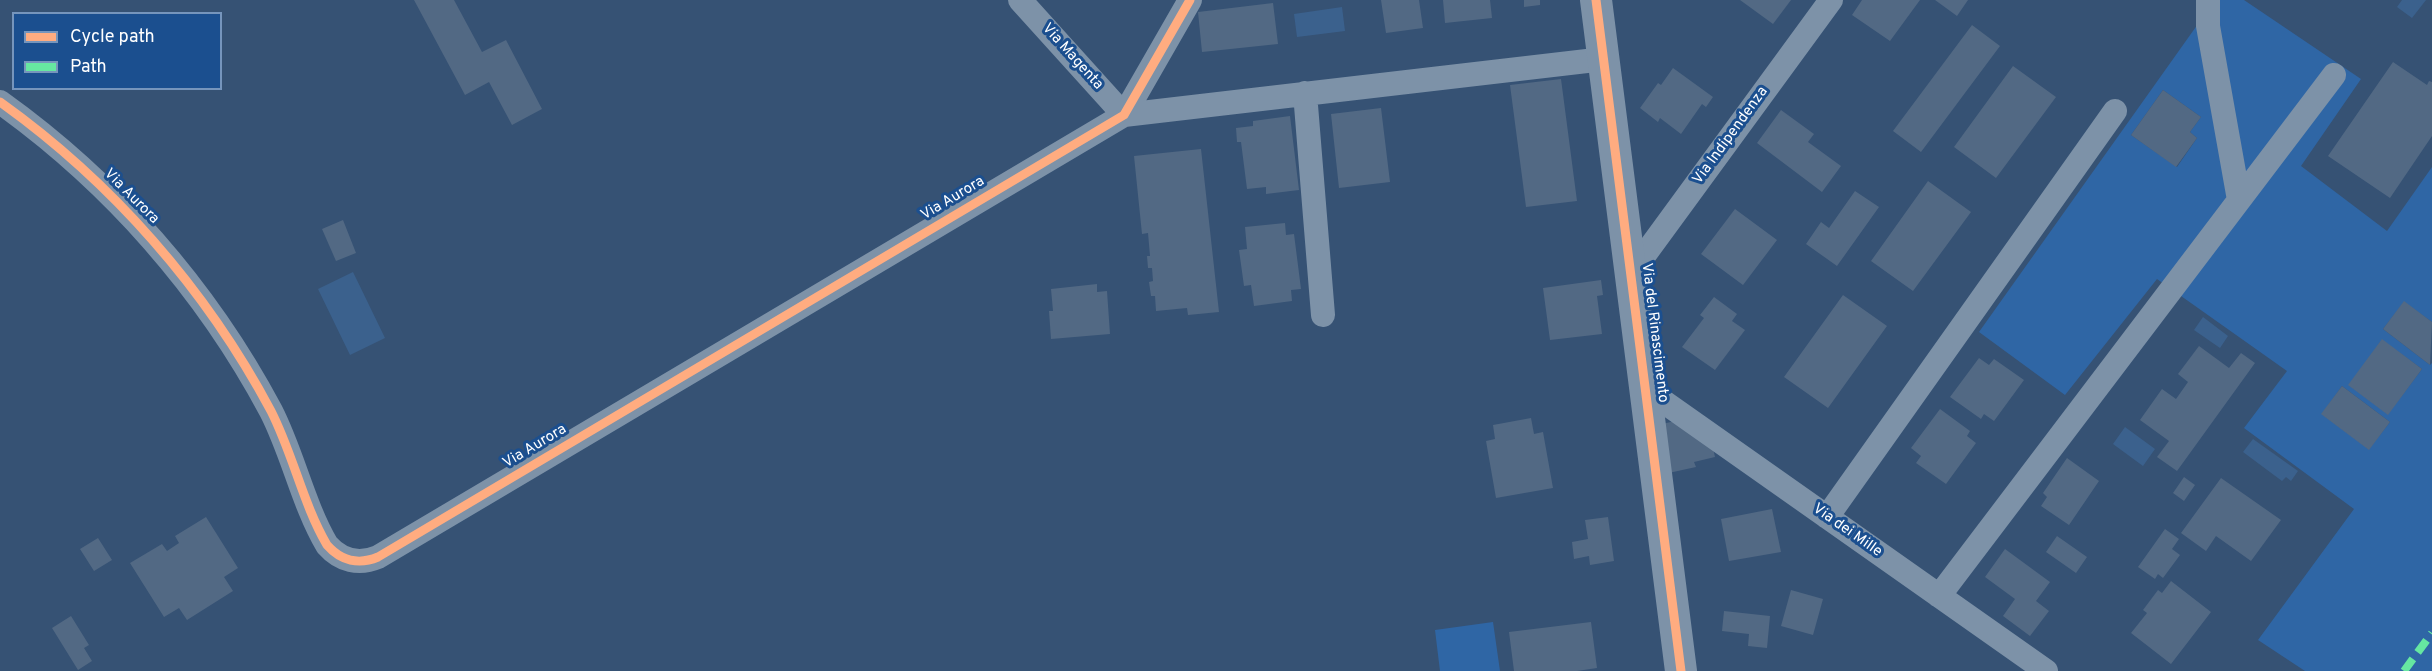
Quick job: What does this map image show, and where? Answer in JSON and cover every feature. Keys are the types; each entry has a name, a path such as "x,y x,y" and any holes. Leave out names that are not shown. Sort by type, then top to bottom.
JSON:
{"street":[{"name":"Via Magenta","path":"1020,0 1124,115"},
{"name":"Via Aurora","path":"0,102 52,142 124,209 188,283 231,344 271,412 327,545 343,558 358,562 378,557 1124,115 1190,0"},
{"name":"Via del Rinascimento","path":"1596,0 1681,671"},
{"name":"Via Indipendenza","path":"1632,272 1831,0"},
{"path":"2208,0 2208,26 2239,200"},
{"path":"1124,115 1604,59"},
{"path":"1939,596 2334,75"},
{"path":"1305,93 1323,315"},
{"path":"1827,517 2115,111"},
{"name":"Via dei Mille","path":"1647,390 2046,671"}],"shaded area":[{"path":"2215,0 2244,0 2361,79 2301,166 2387,231 2432,167 2432,322 2404,302 2383,329 2430,365 2432,363 2432,671 2305,671 2258,640 2354,509 2244,428 2287,371 2157,279 2065,395 1979,332","holes":["2163,90 2201,117 2190,132 2197,138 2177,167 2131,135","2382,340 2422,369 2388,414 2349,385","2342,386 2390,422 2369,449 2322,414"]},
{"path":"2402,0 2426,0 2412,18 2397,7"},
{"path":"1342,7 1345,31 1297,37 1294,14"},
{"path":"353,272 385,338 350,355 318,289"},
{"path":"2203,317 2228,336 2220,348 2194,330"},
{"path":"2125,427 2155,449 2143,466 2113,444"},
{"path":"2253,439 2298,471 2291,481 2286,477 2282,481 2243,452"},
{"path":"1493,622 1500,671 1440,671 1435,630"}],"building":[{"path":"414,0 454,0 482,52 506,40 542,109 512,125 489,82 465,95"},
{"path":"1381,0 1419,0 1423,28 1386,33"},
{"path":"1443,0 1490,0 1492,18 1445,23"},
{"path":"1524,0 1540,0 1540,5 1524,7"},
{"path":"1740,0 1791,0 1773,24"},
{"path":"1862,0 1920,0 1890,41 1852,15"},
{"path":"1935,0 1968,0 1957,16"},
{"path":"1273,3 1278,44 1202,52 1198,12"},
{"path":"1972,25 2000,46 1921,152 1893,131"},
{"path":"2393,62 2427,85 2429,81 2432,82 2432,136 2390,198 2328,156"},
{"path":"2013,66 2056,97 1996,178 1954,147"},
{"path":"1673,68 1713,97 1706,107 1702,104 1681,134 1660,118 1658,122 1640,108 1658,83 1661,85"},
{"path":"1561,79 1577,201 1526,207 1510,85"},
{"path":"2163,90 2201,117 2190,132 2197,138 2176,167 2131,135"},
{"path":"1381,108 1390,182 1339,188 1331,114"},
{"path":"1781,110 1814,134 1808,142 1841,166 1822,192 1757,143"},
{"path":"1290,116 1299,190 1266,194 1266,187 1247,189 1241,142 1237,142 1236,128 1253,126 1253,121"},
{"path":"1201,149 1219,312 1188,315 1187,308 1156,311 1155,296 1151,296 1149,282 1153,281 1152,268 1148,268 1147,256 1150,256 1148,233 1142,234 1134,156"},
{"path":"1928,181 1971,212 1913,291 1871,261"},
{"path":"1855,191 1879,207 1837,266 1806,244 1821,222 1829,228"},
{"path":"1735,209 1777,240 1743,285 1701,254"},
{"path":"343,220 356,253 336,261 322,229"},
{"path":"1285,223 1286,235 1294,234 1301,289 1291,290 1292,301 1254,306 1251,285 1244,286 1239,250 1247,249 1245,227"},
{"path":"1601,280 1603,295 1597,296 1602,334 1550,340 1543,288"},
{"path":"1097,284 1097,292 1107,291 1110,334 1051,339 1049,311 1053,311 1051,289"},
{"path":"1843,295 1887,326 1828,408 1784,377"},
{"path":"1714,297 1737,314 1732,321 1745,330 1715,370 1682,347 1704,318 1700,315"},
{"path":"2404,301 2432,322 2430,365 2383,329"},
{"path":"2382,339 2422,369 2388,415 2348,385"},
{"path":"2199,346 2229,368 2241,353 2255,363 2177,471 2157,457 2169,441 2140,420 2162,389 2176,399 2188,382 2178,374"},
{"path":"1979,358 1989,365 1994,359 2024,380 1994,421 1984,414 1981,419 1950,397"},
{"path":"2342,386 2390,422 2369,450 2321,414"},
{"path":"1940,409 1970,431 1967,436 1976,443 1946,484 1916,463 1921,456 1911,448"},
{"path":"1531,418 1534,434 1543,432 1553,488 1496,498 1486,441 1495,439 1493,425"},
{"path":"1684,419 1710,435 1715,457 1694,462 1696,467 1664,474 1662,424"},
{"path":"2067,458 2099,481 2069,525 2041,506 2047,497 2043,493"},
{"path":"2184,477 2195,485 2184,501 2173,493"},
{"path":"2221,478 2281,520 2251,561 2216,536 2206,551 2181,533"},
{"path":"1772,509 1781,552 1729,561 1721,519"},
{"path":"206,517 238,568 224,577 233,591 187,620 179,608 164,617 130,563 162,544 167,551 179,543 175,536"},
{"path":"1608,517 1614,561 1590,565 1589,556 1574,559 1572,542 1588,539 1585,520"},
{"path":"2165,529 2179,539 2172,549 2180,555 2163,578 2158,574 2155,579 2138,567"},
{"path":"2057,536 2087,557 2076,573 2046,552"},
{"path":"98,538 112,560 94,571 80,549"},
{"path":"2005,549 2050,582 2036,601 2049,611 2030,636 2003,616 2015,599 1985,577"},
{"path":"2171,581 2211,612 2171,664 2131,633 2147,613 2143,610 2158,590 2162,593"},
{"path":"1791,590 1823,599 1813,635 1781,626"},
{"path":"1724,611 1770,616 1767,648 1748,646 1749,634 1722,631"},
{"path":"71,616 89,645 84,648 92,661 78,670 52,628"},
{"path":"1591,622 1597,668 1577,671 1514,671 1509,632"}],"marked path":[{"path":"2404,671 2432,633"}],"cycle path":[{"path":"0,102 41,133 118,203 186,281 217,322 271,411 286,444 311,513 327,545 344,558 364,561 378,557 1124,115 1190,0"},
{"path":"1596,0 1681,671"}]}
